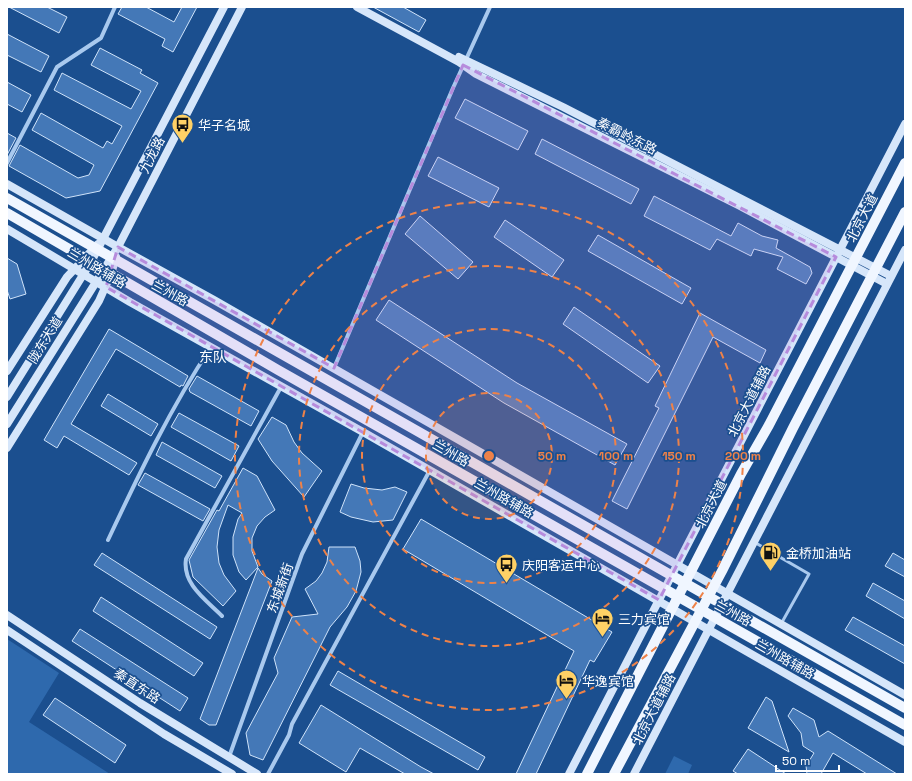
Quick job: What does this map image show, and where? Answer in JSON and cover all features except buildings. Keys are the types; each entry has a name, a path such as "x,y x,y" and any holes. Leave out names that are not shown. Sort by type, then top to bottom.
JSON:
{"main road":[{"name":"北京大道","path":"586,774 690,572 905,163"},
{"name":"兰州路","path":"7,198 671,577 905,708"},
{"path":"614,774 714,586 905,212"},
{"name":"兰州路","path":"7,213 678,597 905,725"}],"street":[{"path":"7,163 57,67 101,38 115,7"},
{"name":"九龙路","path":"87,260 103,239 224,7"},
{"name":"九龙路","path":"113,258 242,7"},
{"name":"秦霸岭东路","path":"358,7 464,62 563,107 840,249 854,261 874,272 887,284"},
{"name":"秦霸岭东路","path":"366,7 464,62 476,74 836,257 854,261"},
{"path":"334,368 464,62 490,7"},
{"name":"北京大道辅路","path":"569,774 905,124"},
{"name":"兰州路辅路","path":"7,184 334,368 905,695"},
{"name":"兰州路辅路","path":"7,228 96,282 659,600 905,742"},
{"name":"北京大道辅路","path":"634,774 905,250"},
{"path":"7,448 92,314 106,287 108,272 113,258"},
{"path":"7,371 74,268 87,260"},
{"name":"陇东大道","path":"7,397 84,274 87,260"},
{"name":"陇东大道","path":"7,424 96,282 108,272"},
{"name":"秦霸岭东路","path":"874,272 891,276"},
{"path":"108,540 143,466 195,372 211,347"},
{"path":"222,616 191,586 185,567 186,559 281,387"},
{"name":"东城新街","path":"229,757 302,554 363,432"},
{"path":"268,774 290,735 292,724 430,470"},
{"name":"秦直东路","path":"7,614 140,704 256,774"},
{"name":"秦直东路","path":"7,630 164,734 232,774"}],"lane":[{"path":"754,542 809,574 781,624"}],"highlighted area":[{"path":"463,65 836,257 659,600 106,287 118,247 334,368"}],"shaded area":[{"path":"7,639 59,673 29,722 110,774 7,774"},
{"path":"674,756 692,765 688,774 665,774"}],"place":[{"name":"华子名城","path":"183,144"},
{"name":"金桥加油站","path":"770,572"},
{"name":"庆阳客运中心","path":"506,584"},
{"name":"三力宾馆","path":"603,638"},
{"name":"华逸宾馆","path":"566,700"}],"district":[{"name":"东队","path":"213,357"}]}
